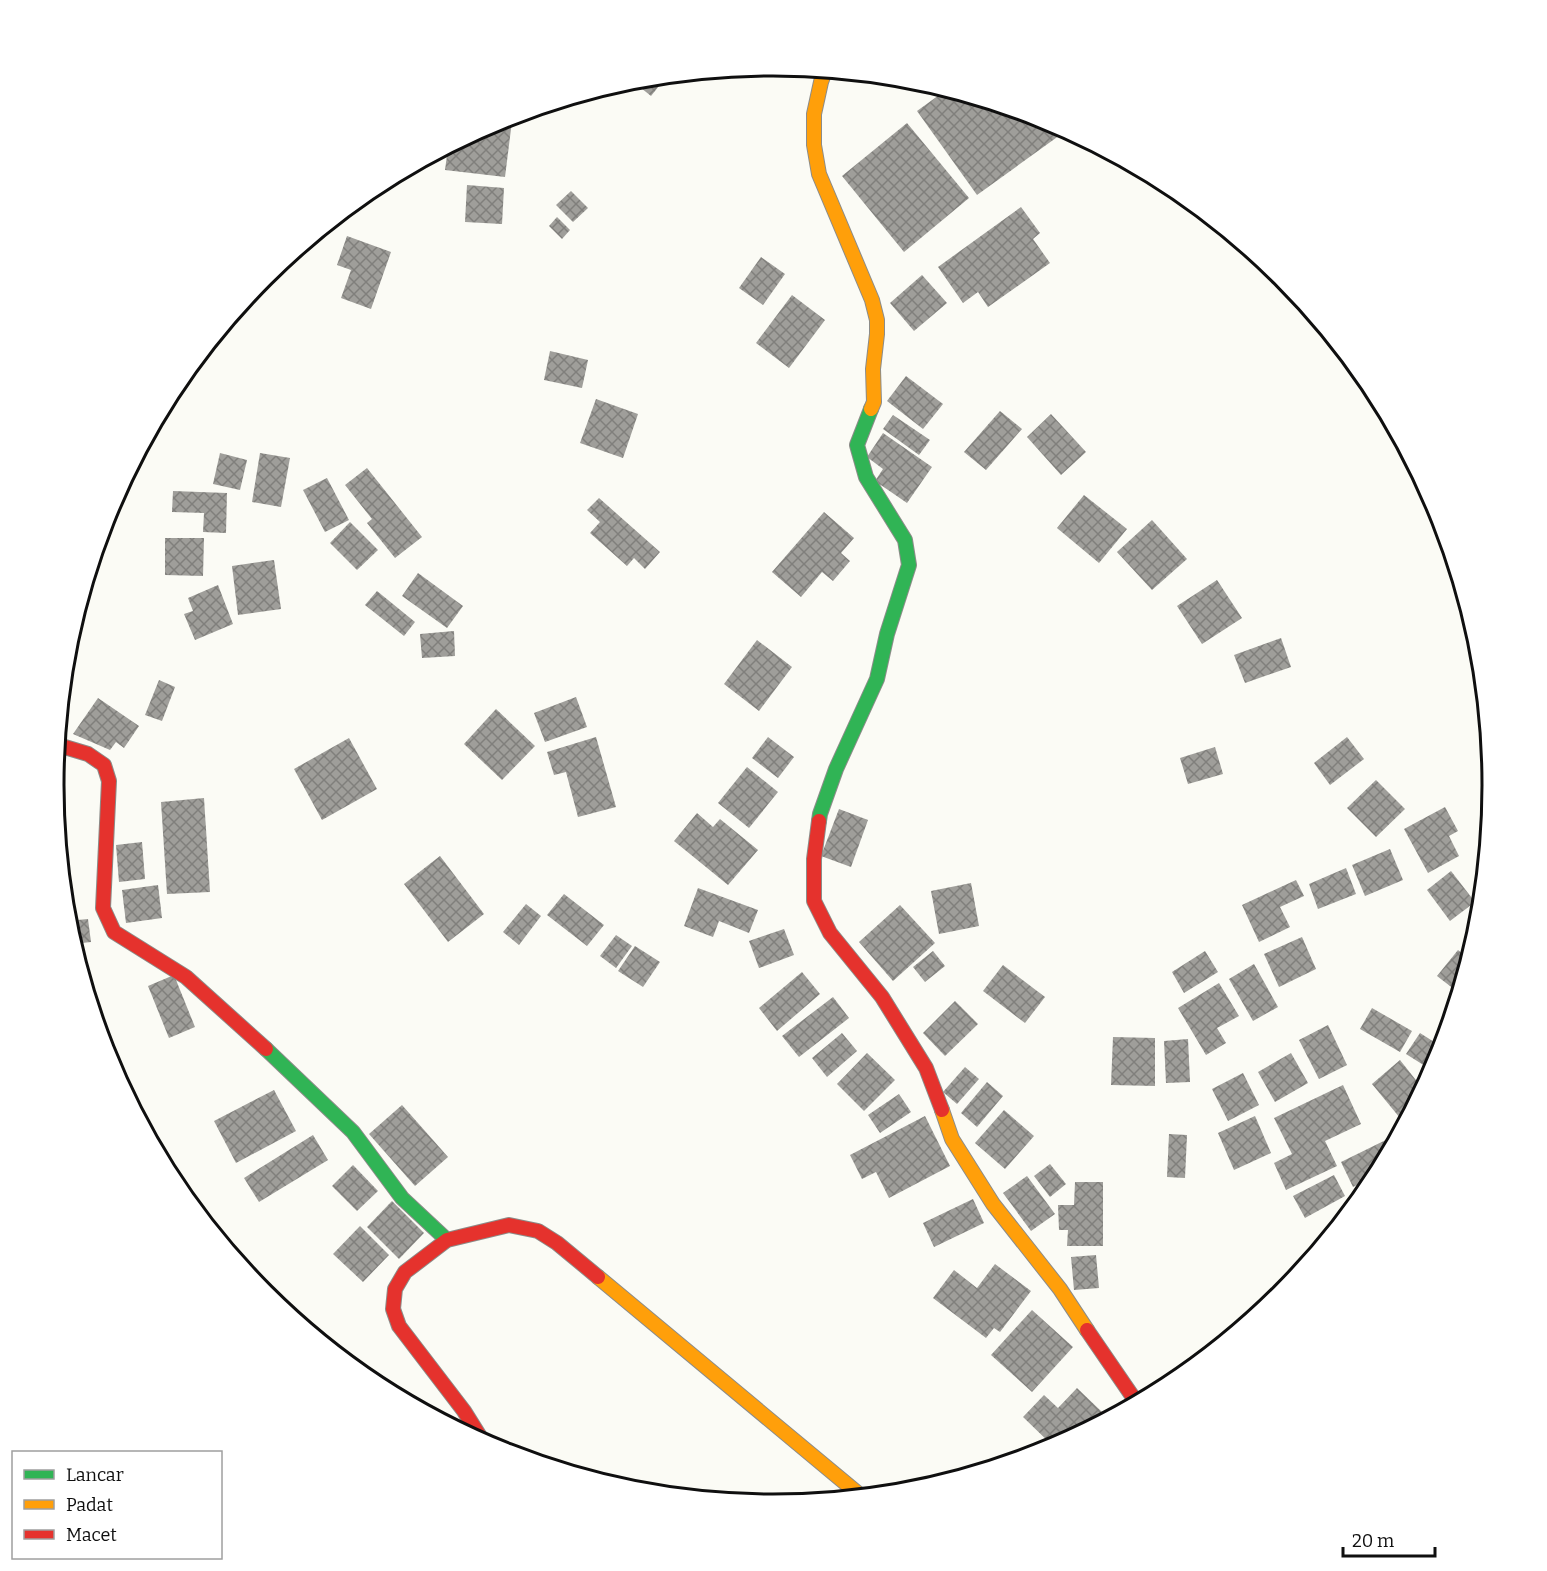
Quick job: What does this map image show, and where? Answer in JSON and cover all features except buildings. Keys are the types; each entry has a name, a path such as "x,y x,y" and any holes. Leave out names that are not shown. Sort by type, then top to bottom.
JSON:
{"street":[{"path":"822,78 814,114 814,145 819,174 872,300 877,320 873,369 874,402 857,445 867,477 904,540 909,565 890,624 877,679 836,769 820,814 814,859 814,901 830,933 882,997 926,1068 952,1139 993,1204 1060,1289 1133,1397"},
{"path":"66,747 88,754 104,765 109,782 103,908 114,932 186,977 273,1056 353,1132 402,1198 447,1240"},
{"path":"475,1428 399,1326 393,1309 395,1289 405,1272 447,1240 509,1225 538,1231 557,1243 853,1489"}],"traffic: fast":[{"path":"819,821 836,769 877,679 887,634 909,565 905,540 866,477 857,445 871,409"},
{"path":"266,1049 353,1132 402,1198 447,1240"}],"traffic: slow":[{"path":"822,78 814,114 814,145 819,174 872,300 877,320 873,369 874,402 871,409"},
{"path":"942,1110 952,1139 993,1204 1060,1289 1087,1330"},
{"path":"598,1277 853,1489"}],"traffic: jam":[{"path":"66,747 88,754 104,765 109,781 103,908 114,932 186,977 266,1049"},
{"path":"819,821 814,859 814,901 830,933 882,997 926,1068 942,1110"},
{"path":"475,1428 399,1326 393,1309 395,1289 405,1272 447,1240 509,1225 538,1231 557,1243 598,1277"},
{"path":"1087,1330 1133,1397"}]}
